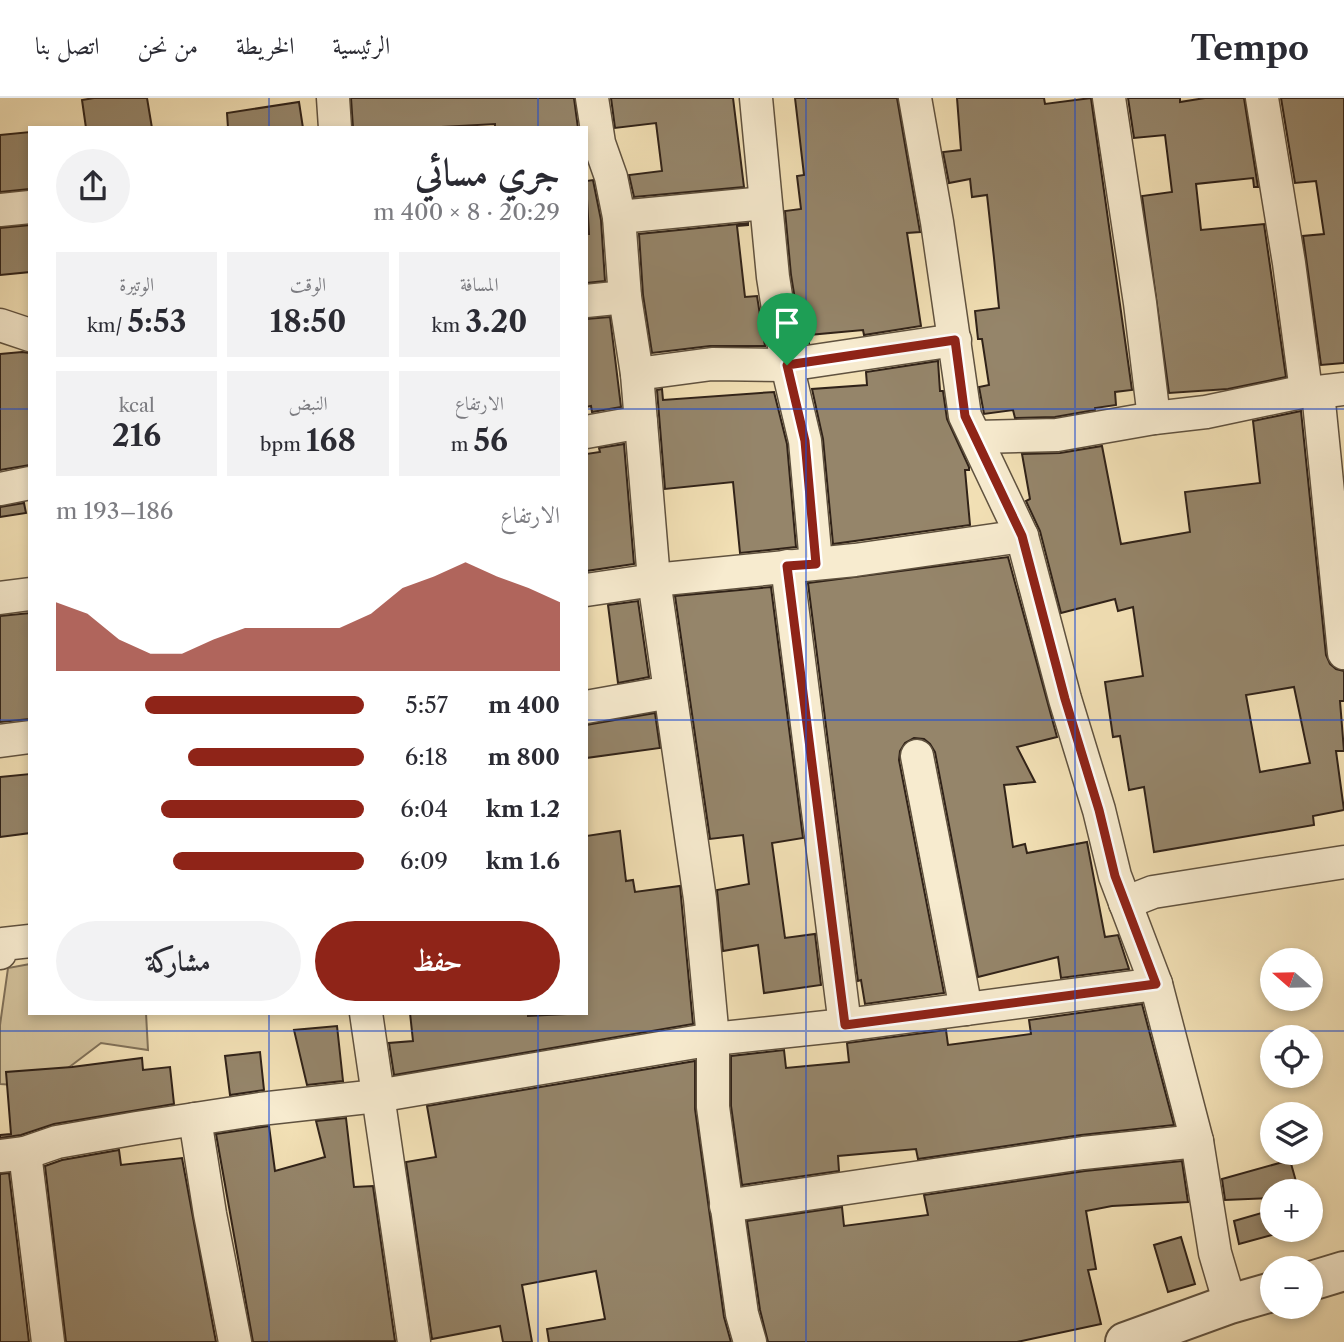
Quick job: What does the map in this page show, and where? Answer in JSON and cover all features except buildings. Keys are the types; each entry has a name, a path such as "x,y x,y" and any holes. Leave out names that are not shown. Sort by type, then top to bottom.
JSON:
{"street":[{"path":"333,98 335,126"},
{"path":"592,98 599,143 599,179 619,217 625,297 638,373 654,580 700,899 713,1039 713,1107 742,1314 750,1342"},
{"path":"756,98 773,277 787,365 805,441 802,565 845,1025"},
{"path":"915,98 965,416 1022,536 1065,699 1125,903 1156,984 1198,1141 1215,1253 1230,1304"},
{"path":"1109,98 1140,303 1154,418"},
{"path":"1262,98 1289,263 1323,391 1344,653"},
{"path":"619,217 765,203"},
{"path":"0,210 28,207"},
{"path":"588,301 625,297"},
{"path":"0,325 28,334"},
{"path":"638,373 712,363 787,365 955,340"},
{"path":"977,437 1057,435 1323,391"},
{"path":"588,432 641,422"},
{"path":"0,489 28,483"},
{"path":"588,590 654,580 855,560 1022,536"},
{"path":"0,598 28,594"},
{"path":"588,707 670,692"},
{"path":"0,741 28,737"},
{"path":"917,756 966,1009"},
{"path":"1125,903 1153,892 1344,862"},
{"path":"0,953 3,944 28,941"},
{"path":"48,1342 13,1154 57,1142 195,1119 377,1096 713,1039 845,1025 1156,984"},
{"path":"366,1015 414,1342"},
{"path":"195,1119 235,1342"},
{"path":"726,1206 1083,1153 1198,1141"},
{"path":"1323,1277 1344,1271"},
{"path":"1125,1342 1260,1295"}],"shaded area":[{"path":"28,964 28,1015 146,1015 148,1050 101,1043 43,1087 0,1084 0,1025 8,968"}],"route":[{"path":"955,340 965,416 1022,536 1115,876 1156,984 845,1025 787,566 816,564 805,441 787,365 955,340"}]}
